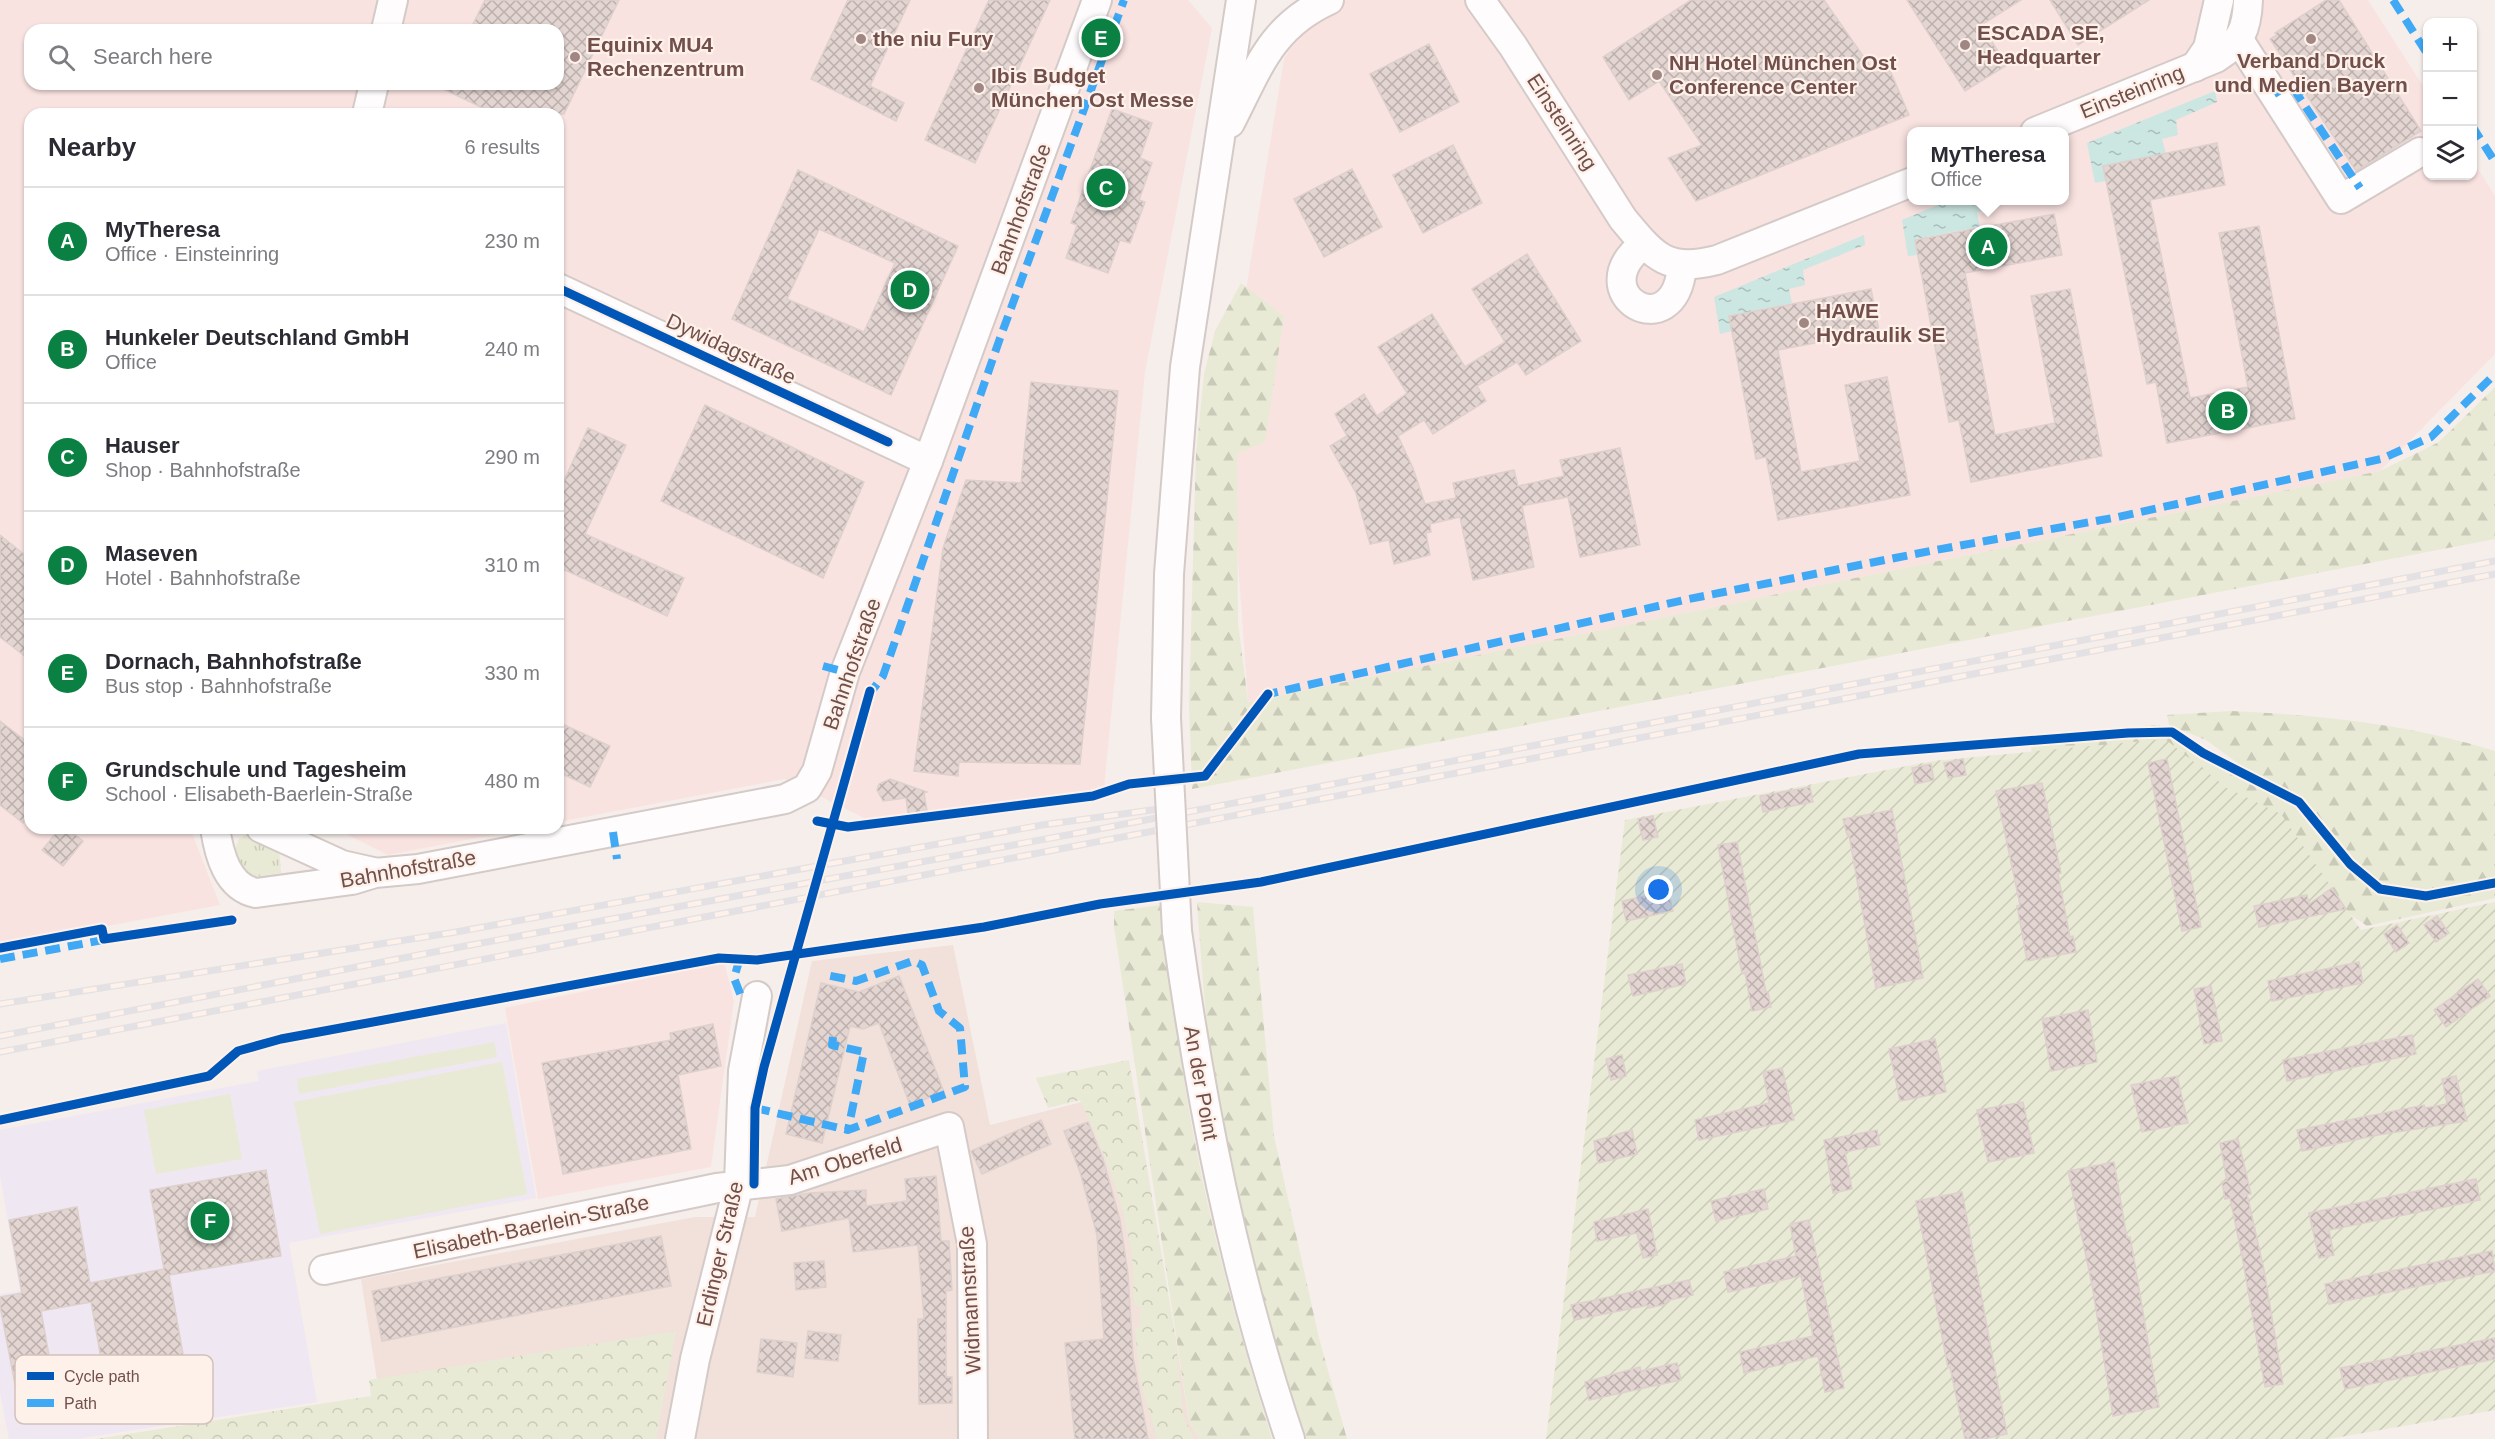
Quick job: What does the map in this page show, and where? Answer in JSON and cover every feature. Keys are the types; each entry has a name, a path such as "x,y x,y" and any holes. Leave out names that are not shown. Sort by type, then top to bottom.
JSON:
{"street":[{"path":"387,24 393,0"},
{"name":"Bahnhofstraße","path":"217,834 228,873 242,891 256,893 352,880 375,873 418,869 785,799 807,788 817,771 845,672 928,460 1097,0"},
{"name":"An der Point","path":"1241,0 1185,367 1168,574 1166,718 1170,844 1177,931 1204,1110 1222,1198 1273,1390 1290,1439"},
{"path":"1219,143 1264,54 1279,33 1315,6 1329,0"},
{"name":"Einsteinring","path":"1480,0 1517,52 1623,219 1644,244 1667,262 1682,266"},
{"name":"Einsteinring","path":"2195,67 2208,48 2219,0"},
{"path":"2248,0 2244,29 2239,40 2341,199 2420,152"},
{"name":"Einsteinring","path":"2047,127 2216,58 2239,40"},
{"path":"368,108 373,90"},
{"path":"1644,244 1628,260 1621,274 1621,282 1627,297 1640,307 1655,308 1670,302 1679,289 1682,266 1717,260 1907,184"},
{"name":"Dywidagstraße","path":"564,291 928,460"},
{"path":"276,834 342,865 375,873"},
{"path":"286,889 295,861 290,840"},
{"name":"Erdinger Straße","path":"680,1439 695,1359 739,1184 743,1071 757,996"},
{"name":"Am Oberfeld","path":"739,1184 790,1180 949,1127"},
{"name":"Widmannstraße","path":"949,1127 972,1244 973,1439"},
{"name":"Elisabeth-Baerlein-Straße","path":"324,1270 739,1184"}],"shaded area":[{"path":"0,0 1188,0 1212,28 1145,372 1104,788 868,820 785,779 564,821 564,108 24,108 24,834 192,834 220,905 0,946"},
{"path":"1318,0 2368,0 2423,86 2423,180 2477,180 2477,167 2495,196 2495,354 2380,471 1248,702 1227,405 1284,59"},
{"path":"346,834 497,834 388,855"},
{"path":"953,945 990,1125 1102,1097 1175,1334 1189,1421 1199,1439 133,1439 380,1399 361,1279 695,1217 755,1217 812,961"},
{"path":"724,962 734,1001 711,1167 538,1199 505,1008"},
{"path":"506,1023 536,1198 289,1243 317,1402 213,1418 213,1355 15,1355 15,1424 174,1424 76,1439 9,1439 0,1393 0,1294 20,1291 0,1175 0,1130 259,1081 257,1071"}],"green space":[{"path":"1241,283 1284,316 1265,442 1237,454 1238,622 1248,702 2380,471 2439,442 2495,387 2495,539 1192,789 1189,704 1196,454 1204,374 1215,331"},
{"path":"2231,711 2364,722 2430,734 2495,751 2495,898 2367,926 2338,906 2033,759 2030,743 2045,734 2160,725 2245,778 2246,769 2206,740 2169,725 2167,715"},
{"path":"2165,739 2227,788 2281,814 2361,930 2495,902 2495,1410 2329,1439 1546,1439 1625,820 1933,761"},
{"path":"248,834 258,834 279,848 281,873 241,878 233,854 239,839"},
{"path":"1197,902 1253,907 1274,1136 1319,1338 1347,1439 1307,1439 1268,1315 1236,1190 1215,1080 1205,1004"},
{"path":"1161,905 1185,1088 1203,1185 1230,1295 1272,1439 1199,1439 1189,1421 1114,927 1114,911"},
{"path":"494,1042 497,1057 299,1094 297,1079"},
{"path":"1129,1060 1175,1334 1183,1414 1194,1439 1157,1439 1140,1379 1135,1328 1140,1326 1140,1308 1134,1304 1131,1249 1111,1173 1080,1100 1048,1108 1036,1078"},
{"path":"502,1062 527,1194 320,1234 294,1102"},
{"path":"230,1094 242,1159 156,1174 144,1110"},
{"path":"676,1331 656,1439 95,1439 191,1424 213,1424 213,1421 371,1396 369,1380"}],"water":[{"path":"2215,91 2217,102 2176,120 2178,135 2162,139 2166,154 2103,166 2106,181 2095,183 2087,143"},
{"path":"1938,205 1992,205 1992,209 1977,212 1980,227 1915,239 1917,255 1908,256 1902,220"},
{"path":"1864,235 1865,245 1803,270 1805,285 1789,289 1792,303 1729,316 1732,331 1720,334 1714,297"}],"building":[{"name":"Equinix MU4 Rechenzentrum","path":"485,0 619,0 564,114 564,108 483,108 445,90 564,90 564,24 473,24"},
{"name":"the niu Fury","path":"848,0 910,0 870,86 904,103 896,121 811,79"},
{"name":"Ibis Budget München Ost Messe","path":"989,0 1050,0 975,163 925,140"},
{"path":"1691,0 1824,0 1875,73 1889,68 1909,115 1696,201 1668,158 1702,145 1659,81 1629,100 1603,57"},
{"name":"ESCADA SE, Headquarter","path":"1907,0 2021,0 1981,25 2007,65 1965,91"},
{"name":"ESCADA SE, Headquarter","path":"2050,0 2149,0 2078,45"},
{"path":"2326,0 2339,0 2421,131 2356,171 2270,39 2277,35 2275,33"},
{"path":"1429,44 1459,102 1400,132 1370,74"},
{"path":"1112,109 1152,123 1140,158 1152,163 1139,200 1145,202 1130,243 1120,240 1108,273 1066,258 1077,225 1071,223"},
{"path":"2217,143 2225,185 2150,200 2190,398 2248,387 2219,233 2259,226 2295,419 2167,443 2156,382 2147,384 2103,166"},
{"path":"1453,145 1482,203 1423,233 1393,175"},
{"path":"1352,169 1382,227 1324,257 1294,199"},
{"path":"798,170 958,246 891,395 732,319","holes":["819,229 895,263 864,332 787,299"]},
{"path":"2054,214 2062,255 1965,273 1995,435 2055,423 2031,296 2070,289 2102,456 1971,482 1959,420 1949,422 1915,240"},
{"path":"1527,254 1581,341 1526,375 1517,362 1477,386 1486,401 1433,434 1424,420 1398,436 1413,468 1425,504 1456,498 1453,483 1514,470 1518,486 1564,476 1560,460 1620,448 1640,545 1580,557 1568,497 1522,506 1534,567 1473,580 1460,517 1430,524 1431,532 1426,533 1430,555 1394,564 1389,540 1370,544 1356,493 1330,446 1347,436 1335,414 1364,394 1377,416 1407,393 1378,347 1432,314 1465,367 1505,342 1472,289"},
{"path":"1871,289 1879,331 1778,350 1801,472 1860,461 1845,385 1887,377 1910,495 1778,520 1766,457 1756,459 1729,316"},
{"path":"1031,382 1118,391 1080,764 959,762 958,776 914,771 943,548 966,480 1021,483"},
{"path":"705,405 864,482 823,578 661,501"},
{"path":"588,428 626,445 585,534 684,578 667,616 564,570 564,481"},
{"path":"0,535 24,554 24,655 0,637"},
{"path":"0,721 24,739 23,823 0,805"},
{"path":"564,725 610,746 590,787 564,775"},
{"path":"1963,759 1966,775 1948,778 1944,763"},
{"path":"2167,759 2201,927 2182,931 2148,763"},
{"path":"1931,764 1934,780 1915,784 1912,768"},
{"path":"890,779 927,792 924,793 927,811 908,814 906,798 883,801 877,790 879,784"},
{"path":"2042,783 2061,873 2058,874 2070,937 2073,936 2076,952 2027,961 2017,906 2020,905 1996,791"},
{"path":"1810,787 1813,802 1763,812 1760,796"},
{"path":"1892,810 1923,978 1876,988 1849,835 1847,835 1843,819"},
{"path":"1653,816 1658,837 1643,840 1638,819"},
{"path":"55,834 74,834 83,841 63,866 42,850"},
{"path":"1737,842 1766,992 1768,992 1771,1007 1752,1011 1745,973 1742,974 1718,845"},
{"path":"2332,888 2346,909 2259,927 2254,906 2307,895 2309,904"},
{"path":"1668,891 1673,911 1626,921 1622,901"},
{"path":"2437,916 2449,933 2436,942 2424,925"},
{"path":"2397,925 2409,943 2396,952 2384,934"},
{"path":"2359,962 2363,983 2272,1001 2268,981"},
{"path":"1682,964 1686,984 1633,996 1628,975"},
{"path":"899,976 944,1092 910,1105 879,1023 863,1029 850,1026 822,1143 786,1134 821,983 859,992"},
{"path":"2478,979 2490,996 2446,1027 2434,1010"},
{"path":"2211,986 2222,1041 2204,1044 2194,989"},
{"path":"2088,1010 2097,1062 2051,1071 2042,1019"},
{"path":"713,1024 721,1066 678,1075 691,1149 563,1174 542,1063 671,1040 670,1033"},
{"path":"2412,1035 2416,1054 2287,1081 2283,1060"},
{"path":"1935,1039 1946,1092 1900,1101 1889,1049"},
{"path":"1622,1055 1626,1076 1611,1080 1606,1059"},
{"path":"1782,1068 1794,1120 1699,1140 1695,1120 1769,1103 1763,1072"},
{"path":"2177,1076 2188,1123 2142,1132 2131,1085"},
{"path":"2456,1076 2467,1121 2378,1135 2302,1151 2297,1130 2424,1105 2425,1108 2447,1104 2442,1079"},
{"path":"2023,1102 2034,1153 1988,1162 1977,1110"},
{"path":"1041,1120 1051,1144 982,1174 971,1151"},
{"path":"1088,1122 1103,1159 1120,1220 1128,1274 1133,1357 1148,1439 1075,1439 1065,1343 1104,1339 1097,1235 1080,1172 1064,1131"},
{"path":"1632,1130 1637,1154 1598,1163 1594,1141"},
{"path":"1877,1130 1880,1145 1845,1152 1852,1189 1833,1193 1824,1140"},
{"path":"2238,1139 2251,1194 2247,1194 2264,1270 2283,1384 2265,1387 2230,1198 2225,1199 2222,1182 2227,1181 2220,1143"},
{"path":"2114,1162 2127,1238 2130,1237 2133,1253 2159,1407 2113,1416 2092,1285 2068,1171"},
{"path":"266,1170 281,1256 169,1275 183,1355 100,1355 91,1302 41,1311 49,1355 15,1355 15,1385 0,1306 0,1297 22,1293 9,1220 77,1207 90,1283 164,1269 150,1190"},
{"path":"936,1176 941,1241 949,1241 952,1290 946,1291 946,1377 952,1377 952,1403 919,1404 918,1319 924,1319 918,1245 853,1252 849,1218 782,1231 776,1199 810,1193 866,1190 866,1206 907,1201 905,1179"},
{"path":"2476,1179 2480,1200 2329,1230 2334,1255 2319,1258 2309,1213"},
{"path":"1764,1189 1768,1209 1716,1221 1711,1201"},
{"path":"1962,1192 2007,1434 1984,1439 1965,1439 1950,1367 1948,1368 1916,1201"},
{"path":"1648,1209 1657,1255 1643,1258 1637,1233 1597,1241 1594,1222"},
{"path":"1809,1220 1844,1388 1825,1392 1818,1356 1744,1373 1740,1352 1813,1336 1801,1276 1728,1292 1724,1272 1796,1256 1790,1224"},
{"path":"661,1236 671,1286 382,1341 372,1291"},
{"path":"2492,1251 2495,1271 2329,1304 2325,1284"},
{"path":"824,1261 826,1287 796,1290 794,1263"},
{"path":"1689,1280 1693,1295 1665,1301 1666,1304 1649,1308 1649,1305 1574,1320 1571,1305"},
{"path":"808,1331 841,1335 838,1361 805,1358"},
{"path":"2495,1338 2495,1359 2345,1389 2340,1368"},
{"path":"761,1339 797,1343 793,1377 757,1372"},
{"path":"1677,1363 1681,1380 1589,1400 1585,1382 1640,1367 1641,1371"}],"railway":[{"path":"0,1036 460,947 1078,833 2495,561"},
{"path":"0,1052 2495,574"},
{"path":"0,1004 456,932 1042,825 1181,806"}],"marked path":[{"path":"868,696 883,676 999,341 1124,0"},
{"path":"2393,0 2423,47"},
{"path":"2274,94 2290,84"},
{"path":"2303,90 2297,94 2360,188"},
{"path":"2477,134 2495,162"},
{"path":"1265,698 1268,694 1689,599 1930,551 2118,517 2381,459 2431,437 2495,374"},
{"path":"823,666 845,672"},
{"path":"613,832 617,859"},
{"path":"0,959 109,939"},
{"path":"740,958 734,978 741,996"},
{"path":"755,1108 848,1130 965,1087 960,1028 939,1011 922,965 913,961 856,981 826,975"},
{"path":"833,1037 832,1045 864,1052 848,1130"}],"cycle path":[{"path":"564,291 888,442"},
{"path":"754,1184 755,1108 764,1067 870,691"},
{"path":"817,821 848,827 1093,796 1129,784 1205,776 1268,694"},
{"path":"0,1120 209,1076 238,1051 281,1039 719,958 757,960 984,927 1100,904 1261,882 1859,754 2128,733 2172,732 2203,753 2299,802 2350,864 2380,889 2426,896 2495,883"},
{"path":"0,948 102,929 104,939 232,920"}],"place":[{"name":"Dornach, Bahnhofstraße","path":"1101,38"},
{"name":"the niu Fury","path":"861,39"},
{"name":"Verband Druck und Medien Bayern","path":"2311,39"},
{"name":"ESCADA SE, Headquarter","path":"1965,45"},
{"name":"Equinix MU4 Rechenzentrum","path":"575,57"},
{"name":"NH Hotel München Ost Conference Center","path":"1657,75"},
{"name":"Ibis Budget München Ost Messe","path":"979,88"},
{"name":"Hauser","path":"1106,188"},
{"name":"MyTheresa","path":"1988,247"},
{"name":"Maseven","path":"910,290"},
{"name":"HAWE Hydraulik SE","path":"1804,323"},
{"name":"Hunkeler Deutschland GmbH","path":"2228,411"},
{"name":"Grundschule und Tagesheim","path":"210,1221"}]}
